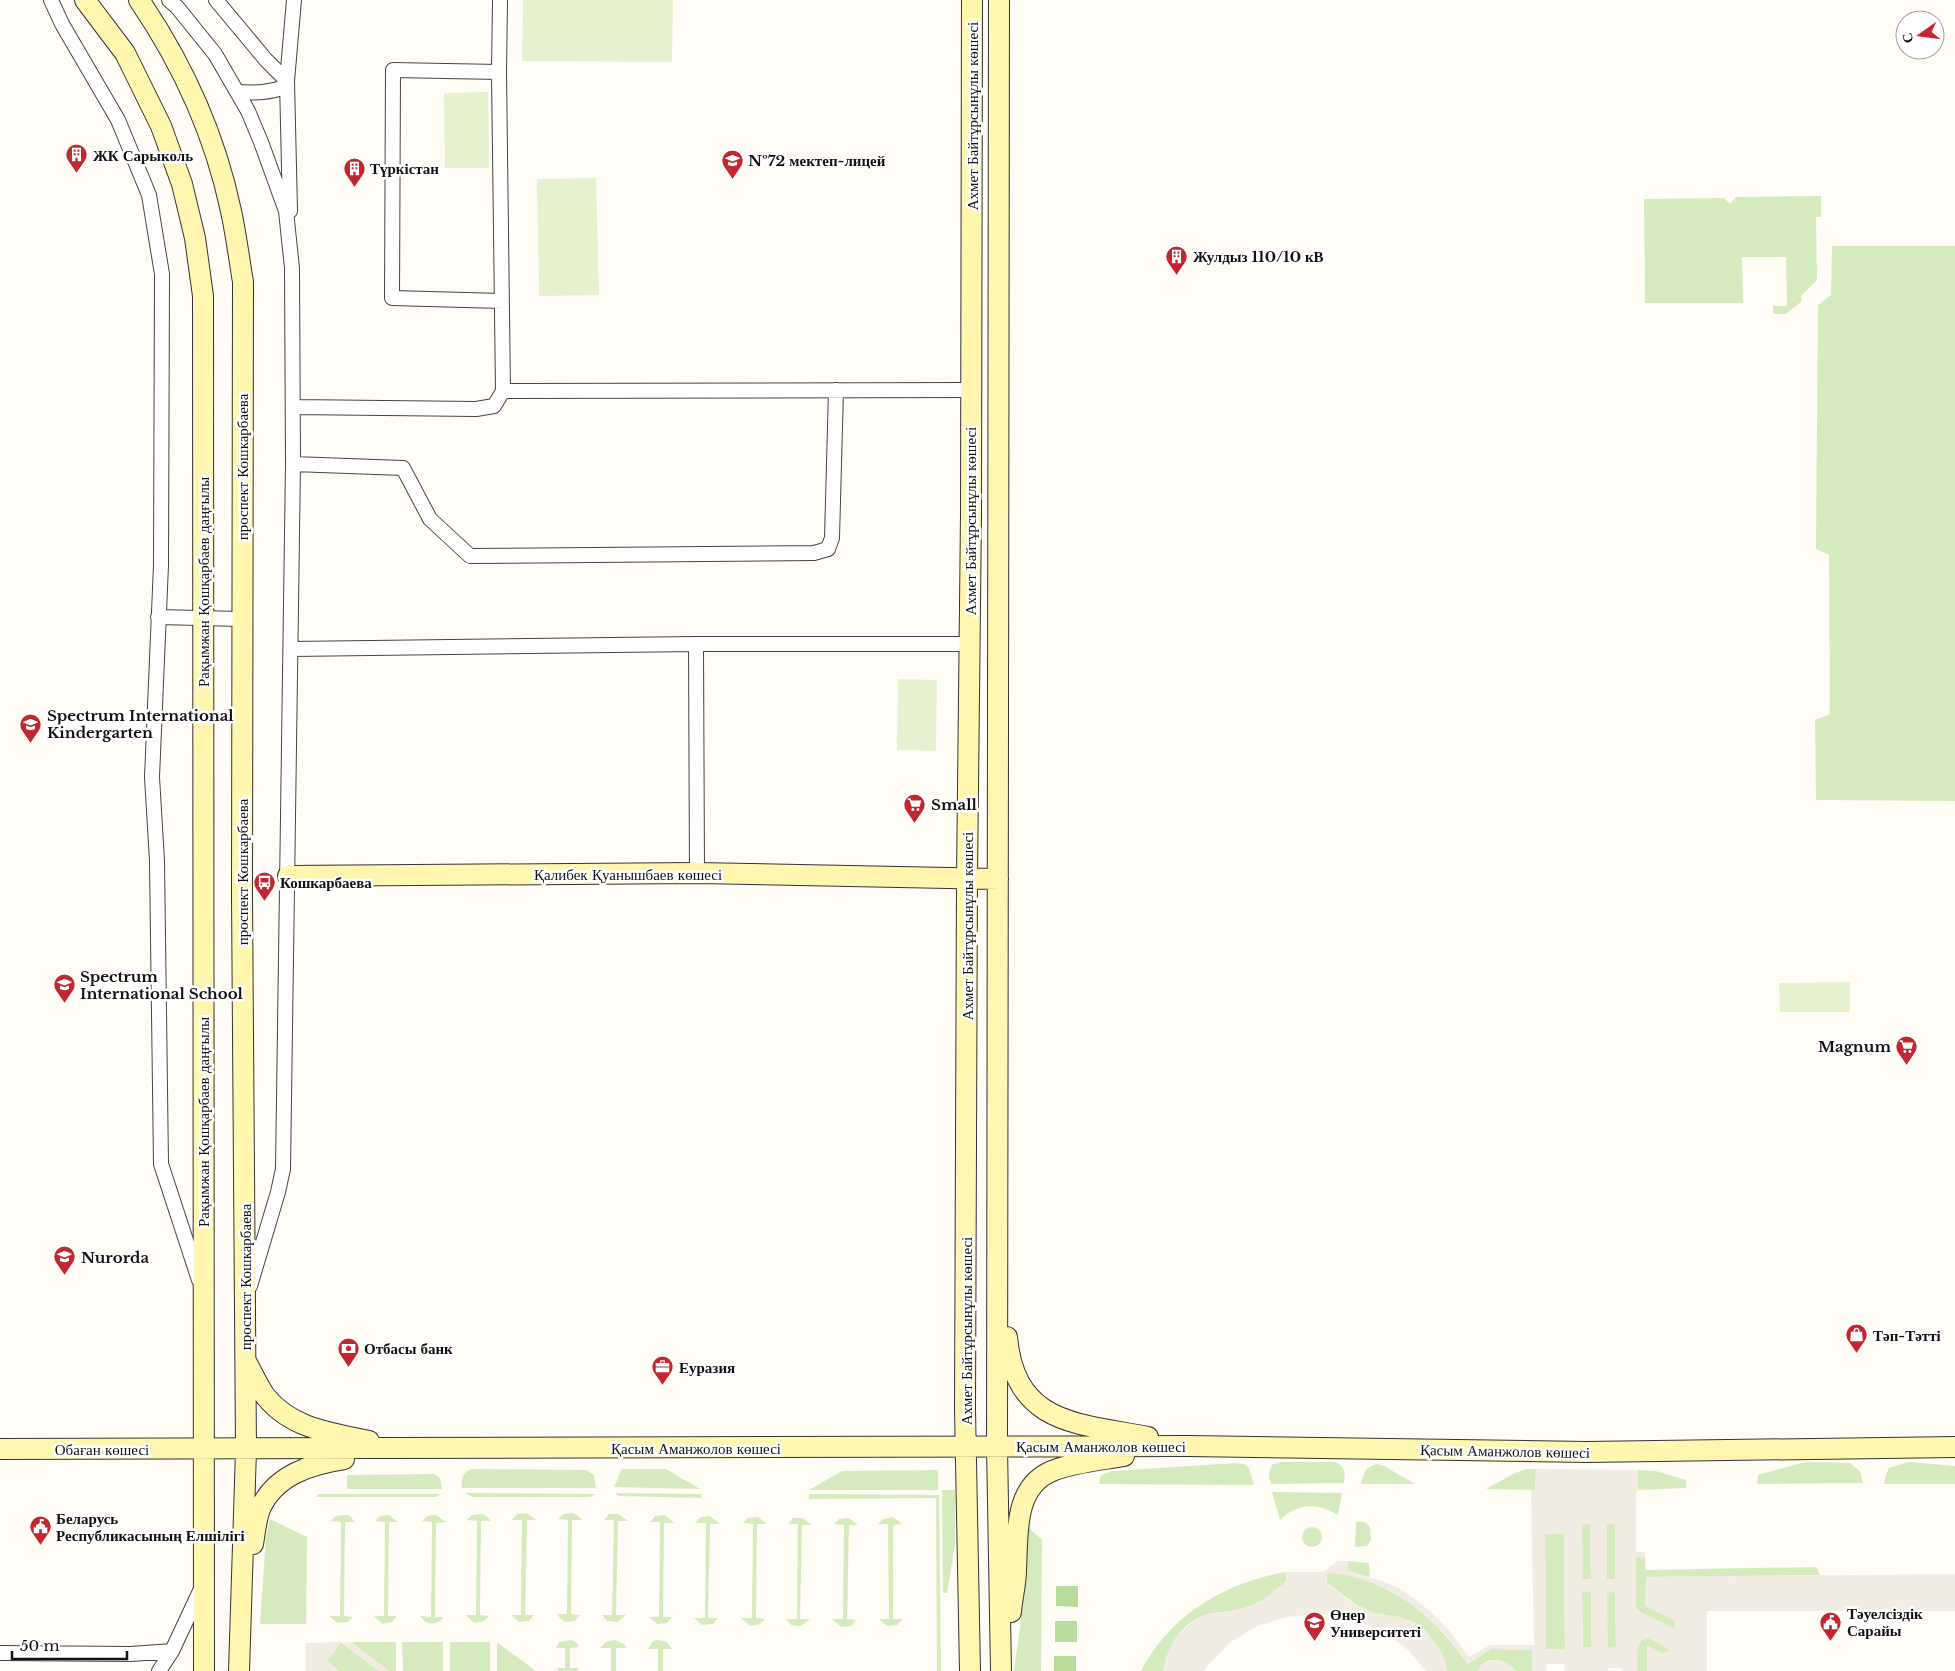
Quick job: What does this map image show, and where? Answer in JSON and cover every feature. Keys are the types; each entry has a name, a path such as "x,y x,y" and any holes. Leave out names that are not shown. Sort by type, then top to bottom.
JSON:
{"street":[{"path":"51,0 62,24 118,120 149,195 162,274 161,565 152,777 157,861 161,1164 204,1292"},
{"name":"Рақымжан Қошқарбаев даңғылы","path":"85,0 125,53 161,126 182,184 196,238 203,296 204,1671"},
{"name":"проспект Кошкарбаева","path":"139,0 159,29 200,109 231,210 243,282 241,619 246,1450 239,1671"},
{"path":"169,0 177,6 216,54 248,111 286,211 291,260"},
{"path":"216,0 287,84"},
{"path":"246,1299 283,1169 293,464 287,84 294,0"},
{"path":"293,407 476,409 494,406 503,391 499,72 500,0"},
{"name":"Ахмет Байтұрсынұлы көшесі","path":"970,1671 966,1447 972,0"},
{"name":"Ахмет Байтұрсынұлы көшесі","path":"999,0 998,1446 1002,1671"},
{"path":"499,72 392,70 392,298 502,301"},
{"path":"237,92 261,93 275,91 287,84"},
{"path":"293,464 403,468 430,519 470,556 814,553 828,550 832,538 836,390"},
{"path":"503,391 971,390"},
{"path":"158,617 241,619"},
{"path":"696,644 697,873"},
{"path":"291,649 696,644 969,644"},
{"name":"Қалибек Қуанышбаев көшесі","path":"288,876 697,873 998,880"},
{"path":"998,1225 1008,1352 1014,1374 1023,1391 1044,1410 1063,1420 1189,1446"},
{"path":"246,1362 266,1397 279,1411 297,1423 316,1430 410,1449"},
{"path":"1002,1671 1016,1572 1019,1514 1027,1495 1036,1482 1050,1472 1068,1466 1189,1446"},
{"name":"Қасым Аманжолов көшесі","path":"246,1450 1189,1446 1586,1452 1955,1447"},
{"name":"Обаған көшесі","path":"0,1449 246,1450"},
{"path":"241,1625 255,1528 260,1509 271,1492 284,1478 321,1462 410,1449"},
{"path":"160,1671 172,1651 204,1584"},
{"path":"0,1653 131,1654 172,1651"}],"green space":[{"path":"523,0 673,0 672,62 522,61"},
{"path":"488,92 489,168 445,168 444,93"},
{"path":"596,178 599,295 539,296 537,179"},
{"path":"1821,196 1821,217 1816,217 1817,280 1801,296 1802,301 1786,314 1773,314 1773,306 1787,306 1786,257 1742,257 1743,303 1645,303 1644,199 1724,198 1730,204 1736,197"},
{"path":"1832,246 1955,246 1955,801 1816,800 1815,720 1830,714 1829,555 1816,549 1818,305 1831,295"},
{"path":"898,679 937,680 936,751 897,750"},
{"path":"1850,982 1850,1012 1780,1012 1779,983"},
{"path":"1281,1462 1335,1462 1344,1470 1344,1483 1271,1484 1270,1469 1273,1464"},
{"path":"1805,1462 1850,1463 1860,1471 1863,1483 1757,1484 1758,1475"},
{"path":"1909,1462 1955,1466 1955,1484 1884,1484 1889,1468"},
{"path":"1244,1464 1249,1468 1254,1485 1099,1484 1101,1475 1113,1471"},
{"path":"1377,1464 1415,1484 1361,1484 1367,1469"},
{"path":"471,1469 586,1470 594,1475 596,1488 462,1488 463,1477"},
{"path":"622,1469 666,1469 700,1489 614,1487"},
{"path":"1526,1469 1536,1469 1535,1490 1486,1489 1515,1473"},
{"path":"938,1470 938,1490 809,1490 842,1471"},
{"path":"1638,1470 1656,1471 1686,1480 1686,1488 1638,1490"},
{"path":"434,1474 440,1478 442,1489 347,1489 347,1475"},
{"path":"942,1490 955,1490 955,1544 947,1593 943,1593"},
{"path":"1272,1492 1342,1493 1338,1515 1322,1508 1308,1506 1293,1510 1280,1520"},
{"path":"465,1493 596,1494 590,1497 473,1497"},
{"path":"614,1493 702,1494 701,1498 619,1496"},
{"path":"317,1494 441,1494 436,1497 317,1497"},
{"path":"809,1494 939,1495 941,1671 937,1671 936,1498 809,1499"},
{"path":"527,1513 536,1520 527,1520 525,1615 534,1615 529,1621 519,1622 511,1615 521,1615 522,1520 512,1520 517,1514"},
{"path":"572,1513 582,1520 572,1520 571,1614 580,1615 575,1621 565,1622 556,1614 567,1614 568,1520 558,1519 563,1514"},
{"path":"482,1514 491,1521 481,1521 480,1615 489,1616 484,1621 474,1623 466,1615 476,1615 477,1521 467,1520 472,1515"},
{"path":"609,1514 618,1514 628,1521 618,1521 616,1615 626,1615 617,1622 607,1621 602,1615 612,1615 614,1520 604,1520"},
{"path":"389,1515 398,1522 389,1522 388,1616 397,1616 392,1622 382,1624 374,1616 384,1616 385,1522 375,1521 380,1516"},
{"path":"436,1515 446,1522 436,1523 435,1617 444,1617 432,1624 426,1622 420,1616 431,1617 432,1522 422,1521 427,1516"},
{"path":"665,1515 674,1523 664,1523 663,1617 672,1617 667,1623 657,1624 649,1617 659,1617 660,1522 650,1522 655,1516"},
{"path":"336,1516 350,1516 355,1522 345,1522 344,1616 353,1617 348,1622 337,1623 329,1616 340,1616 341,1522 330,1521"},
{"path":"710,1516 720,1524 710,1524 708,1618 718,1618 713,1624 702,1625 694,1618 705,1618 706,1523 695,1523 701,1517"},
{"path":"758,1517 767,1524 757,1524 756,1618 765,1619 760,1624 750,1626 741,1618 752,1618 753,1524 743,1523 748,1518"},
{"path":"893,1517 902,1524 893,1525 893,1619 903,1619 897,1625 887,1626 879,1619 889,1619 888,1524 878,1524 883,1519"},
{"path":"793,1518 802,1518 812,1525 802,1525 800,1619 810,1619 801,1626 791,1625 786,1619 797,1619 798,1524 788,1524"},
{"path":"849,1518 858,1525 849,1525 847,1619 856,1620 851,1626 841,1627 832,1619 843,1619 844,1525 834,1524 839,1519"},
{"path":"270,1519 307,1537 306,1624 260,1624 266,1537"},
{"path":"1022,1521 1042,1540 1041,1671 1014,1671 1021,1620"},
{"path":"1356,1522 1365,1522 1370,1527 1371,1540 1367,1546 1355,1547"},
{"path":"1582,1524 1590,1524 1591,1579 1582,1580"},
{"path":"1607,1524 1615,1524 1616,1580 1607,1579"},
{"path":"1312,1527 1319,1530 1322,1537 1319,1544 1312,1547 1305,1544 1302,1537 1305,1530"},
{"path":"1545,1534 1564,1534 1565,1649 1546,1650"},
{"path":"1636,1557 1645,1557 1646,1570 1815,1567 1820,1575 1646,1577 1676,1621 1676,1630 1641,1613 1636,1608"},
{"path":"1348,1561 1369,1563 1370,1577 1347,1571"},
{"path":"1285,1572 1287,1580 1259,1602 1243,1609 1206,1615 1189,1623 1172,1645 1163,1671 1141,1671 1167,1633 1201,1605 1241,1585 1262,1577"},
{"path":"1326,1572 1370,1582 1390,1590 1408,1601 1439,1629 1468,1664 1491,1649 1532,1650 1532,1671 1516,1671 1501,1661 1490,1660 1485,1662 1478,1671 1447,1671 1427,1632 1420,1626 1406,1619 1377,1614 1357,1605 1327,1583"},
{"path":"1056,1586 1078,1586 1078,1607 1056,1606"},
{"path":"1582,1592 1591,1592 1591,1647 1583,1647"},
{"path":"1607,1592 1615,1592 1616,1648 1607,1648"},
{"path":"1055,1621 1077,1621 1077,1642 1055,1642"},
{"path":"1643,1639 1651,1639 1670,1650 1663,1654 1647,1646 1647,1671 1637,1671 1637,1650"},
{"path":"571,1640 577,1643 579,1647 570,1648 570,1668 579,1668 576,1671 559,1671 557,1668 565,1668 565,1648 556,1648 559,1642"},
{"path":"615,1640 624,1644 627,1648 616,1648 616,1671 611,1671 611,1648 600,1648 606,1642"},
{"path":"653,1641 667,1642 672,1649 663,1649 663,1671 658,1671 658,1649 648,1649"},
{"path":"341,1642 379,1671 339,1671 327,1661"},
{"path":"351,1642 396,1642 396,1671 389,1671"},
{"path":"402,1642 443,1642 443,1671 403,1671"},
{"path":"450,1642 490,1642 490,1671 450,1671"},
{"path":"497,1642 536,1671 497,1671"},
{"path":"1054,1656 1076,1656 1076,1671 1054,1671"}],"shaded area":[{"path":"1536,1469 1638,1470 1636,1552 1645,1552 1645,1557 1636,1557 1636,1608 1642,1613 1675,1629 1675,1621 1645,1606 1646,1577 1955,1574 1955,1611 1707,1611 1707,1671 1647,1671 1647,1645 1663,1654 1670,1650 1651,1639 1646,1639 1641,1641 1638,1646 1637,1671 1622,1671 1622,1668 1608,1668 1608,1671 1565,1671 1564,1664 1547,1664 1546,1671 1532,1671 1532,1650 1491,1649 1468,1664 1445,1634 1412,1604 1369,1582 1347,1575 1326,1573 1327,1583 1351,1602 1375,1613 1400,1617 1414,1622 1423,1628 1438,1646 1445,1659 1447,1671 1426,1671 1408,1650 1395,1640 1366,1624 1335,1615 1319,1614 1286,1617 1255,1627 1228,1644 1203,1671 1163,1671 1166,1657 1175,1638 1192,1622 1208,1614 1234,1611 1258,1603 1287,1581 1285,1572 1323,1572 1338,1561 1348,1561 1348,1571 1385,1582 1402,1590 1429,1610 1449,1630 1469,1657 1490,1645 1534,1645 1531,1490 1535,1490","holes":["1590,1524 1591,1579 1583,1580 1582,1525","1607,1524 1615,1524 1615,1580 1607,1579","1545,1534 1564,1534 1565,1649 1546,1649","1582,1592 1591,1592 1591,1647 1583,1647","1615,1592 1616,1647 1608,1648 1607,1593"]},
{"path":"341,1642 327,1661 339,1671 306,1671 306,1643"},
{"path":"351,1642 389,1671 379,1671 342,1643"},
{"path":"1493,1660 1506,1662 1516,1671 1478,1671 1481,1665"}],"place":[{"name":"ЖК Сарыколь","path":"77,174"},
{"name":"№72 мектеп-лицей","path":"732,179"},
{"name":"Түркістан","path":"354,187"},
{"name":"Жулдыз 110/10 кВ","path":"1177,275"},
{"name":"Spectrum International Kindergarten","path":"31,743"},
{"name":"Small","path":"915,823"},
{"name":"Кошкарбаева","path":"264,901"},
{"name":"Spectrum International School","path":"64,1004"},
{"name":"Magnum","path":"1907,1065"},
{"name":"Nurorda","path":"65,1276"},
{"name":"Тәп-Тәтті","path":"1857,1354"},
{"name":"Отбасы банк","path":"348,1367"},
{"name":"Еуразия","path":"663,1386"},
{"name":"Беларусь Республикасының Елшілігі","path":"40,1546"},
{"name":"Тәуелсіздік Сарайы","path":"1831,1641"},
{"name":"Өнер Университеті","path":"1314,1642"}]}
